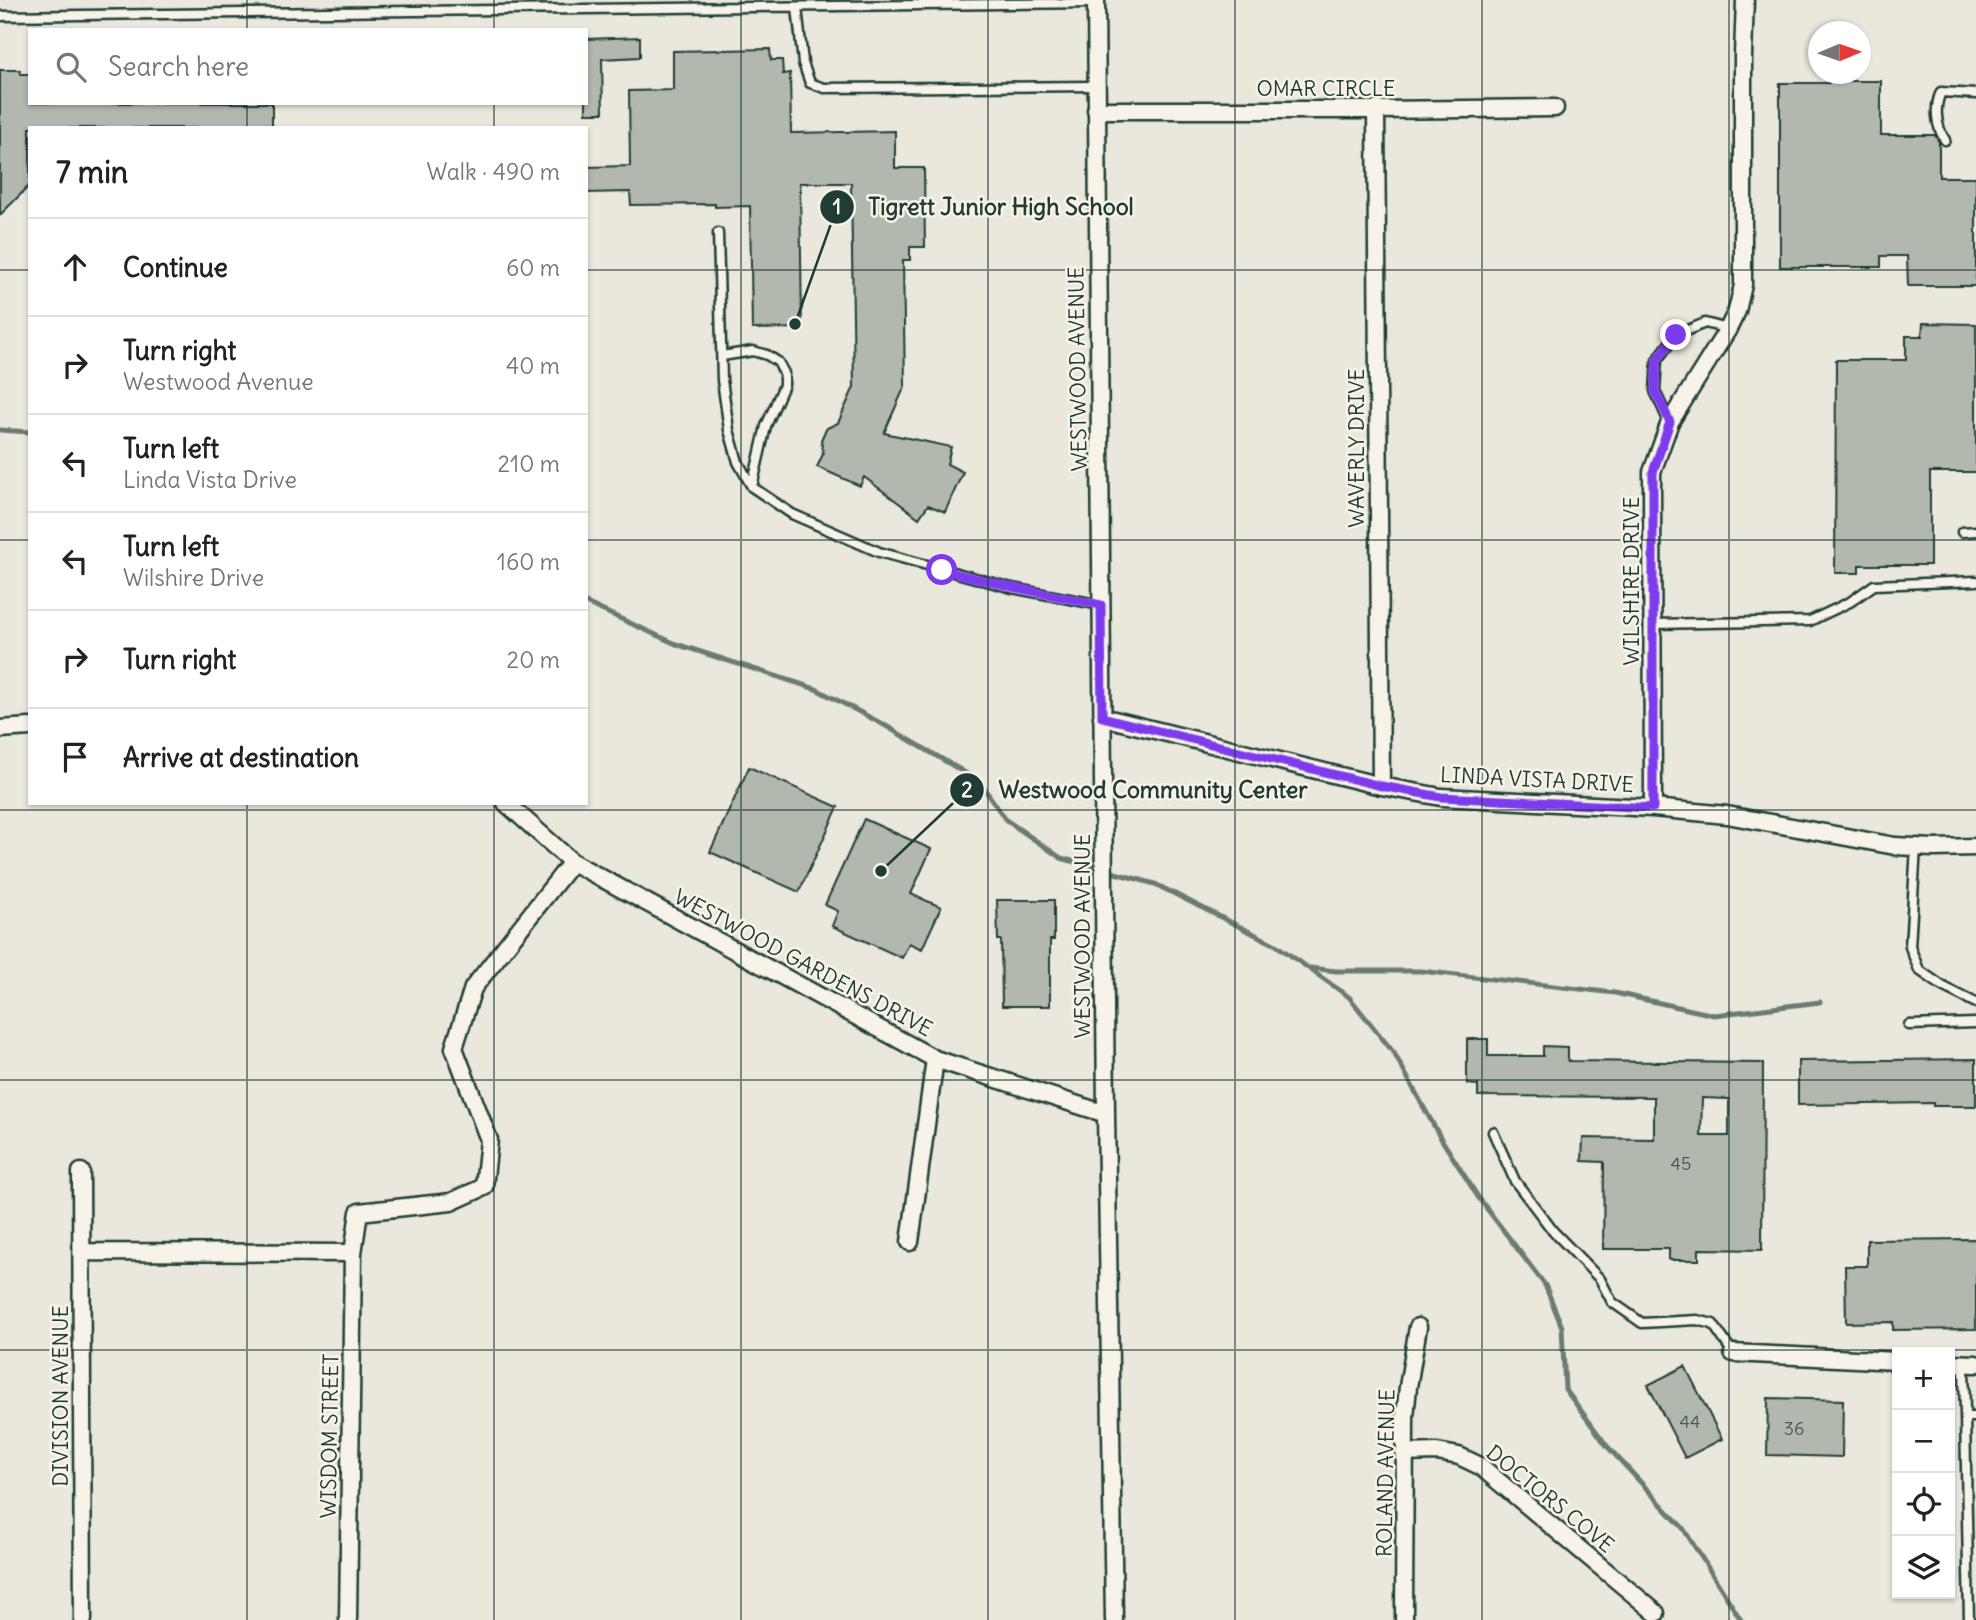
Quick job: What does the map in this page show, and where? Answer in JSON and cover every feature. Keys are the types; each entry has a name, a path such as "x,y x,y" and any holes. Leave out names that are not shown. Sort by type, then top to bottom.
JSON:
{"street":[{"name":"WILSHIRE DRIVE","path":"1653,808 1653,472 1670,422 1728,329 1737,310 1743,285 1745,0"},
{"name":"WESTWOOD AVENUE","path":"1096,2 1105,1114 1114,1620"},
{"name":"OMAR CIRCLE","path":"1097,110 1555,108"},
{"name":"WAVERLY DRIVE","path":"1376,110 1381,786"},
{"name":"LINDA VISTA DRIVE","path":"1102,717 1381,786 1441,797 1653,808 1727,815 1895,846 1976,847"},
{"path":"0,729 28,727"},
{"name":"WESTWOOD GARDENS DRIVE","path":"508,805 572,862 935,1059 1105,1114"},
{"name":"WISDOM STREET","path":"348,1620 353,1253 359,1212 451,1202 484,1187 489,1140 454,1048 473,988 572,862"},
{"path":"910,1242 935,1059"},
{"name":"DIVISION AVENUE","path":"81,1172 83,1620"},
{"path":"82,1252 353,1253"},
{"name":"ROLAND AVENUE","path":"1404,1620 1404,1453 1408,1387 1418,1327"},
{"path":"1733,1353 1892,1361"},
{"name":"DOCTORS COVE","path":"1404,1453 1437,1452 1459,1456 1480,1466 1656,1613"}],"lane":[{"path":"0,16 1096,2"},
{"path":"797,7 803,63 810,83 824,88 1097,86"},
{"path":"1945,140 1939,131 1936,103 1941,92 1976,94"},
{"path":"718,233 722,380 729,430 738,462 752,487 792,514 880,552 1012,587 1101,605"},
{"path":"1670,422 1655,391 1657,360 1676,335 1705,323 1728,329"},
{"path":"722,356 753,351 778,362 784,373 784,385 766,426 752,487"},
{"path":"1962,532 1976,531"},
{"path":"1653,624 1810,621 1850,603 1874,585 1976,581"},
{"path":"1916,847 1910,947 1919,970 1942,986 1976,1003"},
{"path":"1909,1025 1976,1023"},
{"path":"1493,1132 1515,1181 1553,1231 1600,1279 1612,1302 1642,1323 1698,1320 1713,1324 1733,1353"},
{"path":"1963,1364 1969,1620"},
{"path":"1965,1417 1976,1417"}],"building":[{"path":"640,37 640,57 602,59 603,113 586,113 588,39"},
{"path":"770,49 771,60 782,60 783,74 790,73 791,133 895,131 895,168 924,168 925,247 910,247 910,260 903,260 905,386 884,433 951,447 947,464 963,472 945,512 928,505 919,518 864,477 860,486 817,467 823,454 821,440 824,433 827,428 838,423 854,387 851,183 800,183 802,328 752,329 750,206 631,205 630,192 588,193 588,167 630,166 629,91 673,90 673,51"},
{"path":"0,70 20,70 20,74 28,74 28,105 272,105 272,126 28,126 28,187 0,215"},
{"path":"1871,81 1881,81 1881,135 1935,135 1939,142 1939,177 1976,177 1976,286 1908,286 1907,256 1881,256 1881,267 1780,267 1780,83 1871,84"},
{"path":"1923,323 1976,324 1976,472 1930,472 1930,565 1859,565 1859,573 1835,573 1836,360 1906,360 1906,336 1922,336"},
{"path":"749,767 838,807 799,892 710,852"},
{"path":"864,819 931,849 911,894 941,907 922,949 909,943 902,958 832,926 838,911 825,905"},
{"path":"997,900 1054,900 1054,940 1050,940 1050,1006 1002,1006 1001,940 998,940"},
{"path":"1467,1039 1488,1039 1488,1056 1543,1056 1543,1046 1568,1047 1568,1061 1763,1063 1762,1250 1699,1249 1699,1260 1669,1260 1669,1249 1603,1249 1604,1162 1582,1161 1583,1138 1654,1139 1654,1097 1478,1096 1478,1085 1467,1084","holes":["1702,1098 1729,1099 1729,1136 1701,1136"]},
{"path":"1976,1059 1976,1106 1933,1106 1933,1103 1798,1105 1798,1061"},
{"path":"1976,1239 1976,1329 1893,1330 1893,1322 1846,1323 1845,1266 1867,1266 1867,1240"},
{"path":"1685,1366 1722,1439 1685,1458 1648,1385"},
{"path":"1768,1398 1843,1400 1842,1457 1767,1455"}],"waterway":[{"path":"0,430 28,432"},
{"path":"588,604 676,644 816,689 886,726 979,781 1006,820 1061,858 1155,884 1276,945 1349,997 1394,1053 1440,1137 1478,1197 1545,1285 1562,1327 1565,1389 1607,1446 1683,1528 1741,1620"},
{"path":"1310,968 1336,971 1421,971 1615,993 1714,1015 1820,1002"}],"place":[{"name":"Tigrett Junior High School","path":"795,324"},
{"name":"Westwood Community Center","path":"881,871"}],"route":[{"path":"942,570 1101,605 1102,717 1381,786 1441,797 1653,808 1653,472 1670,422 1655,391 1657,360 1676,335"}]}
